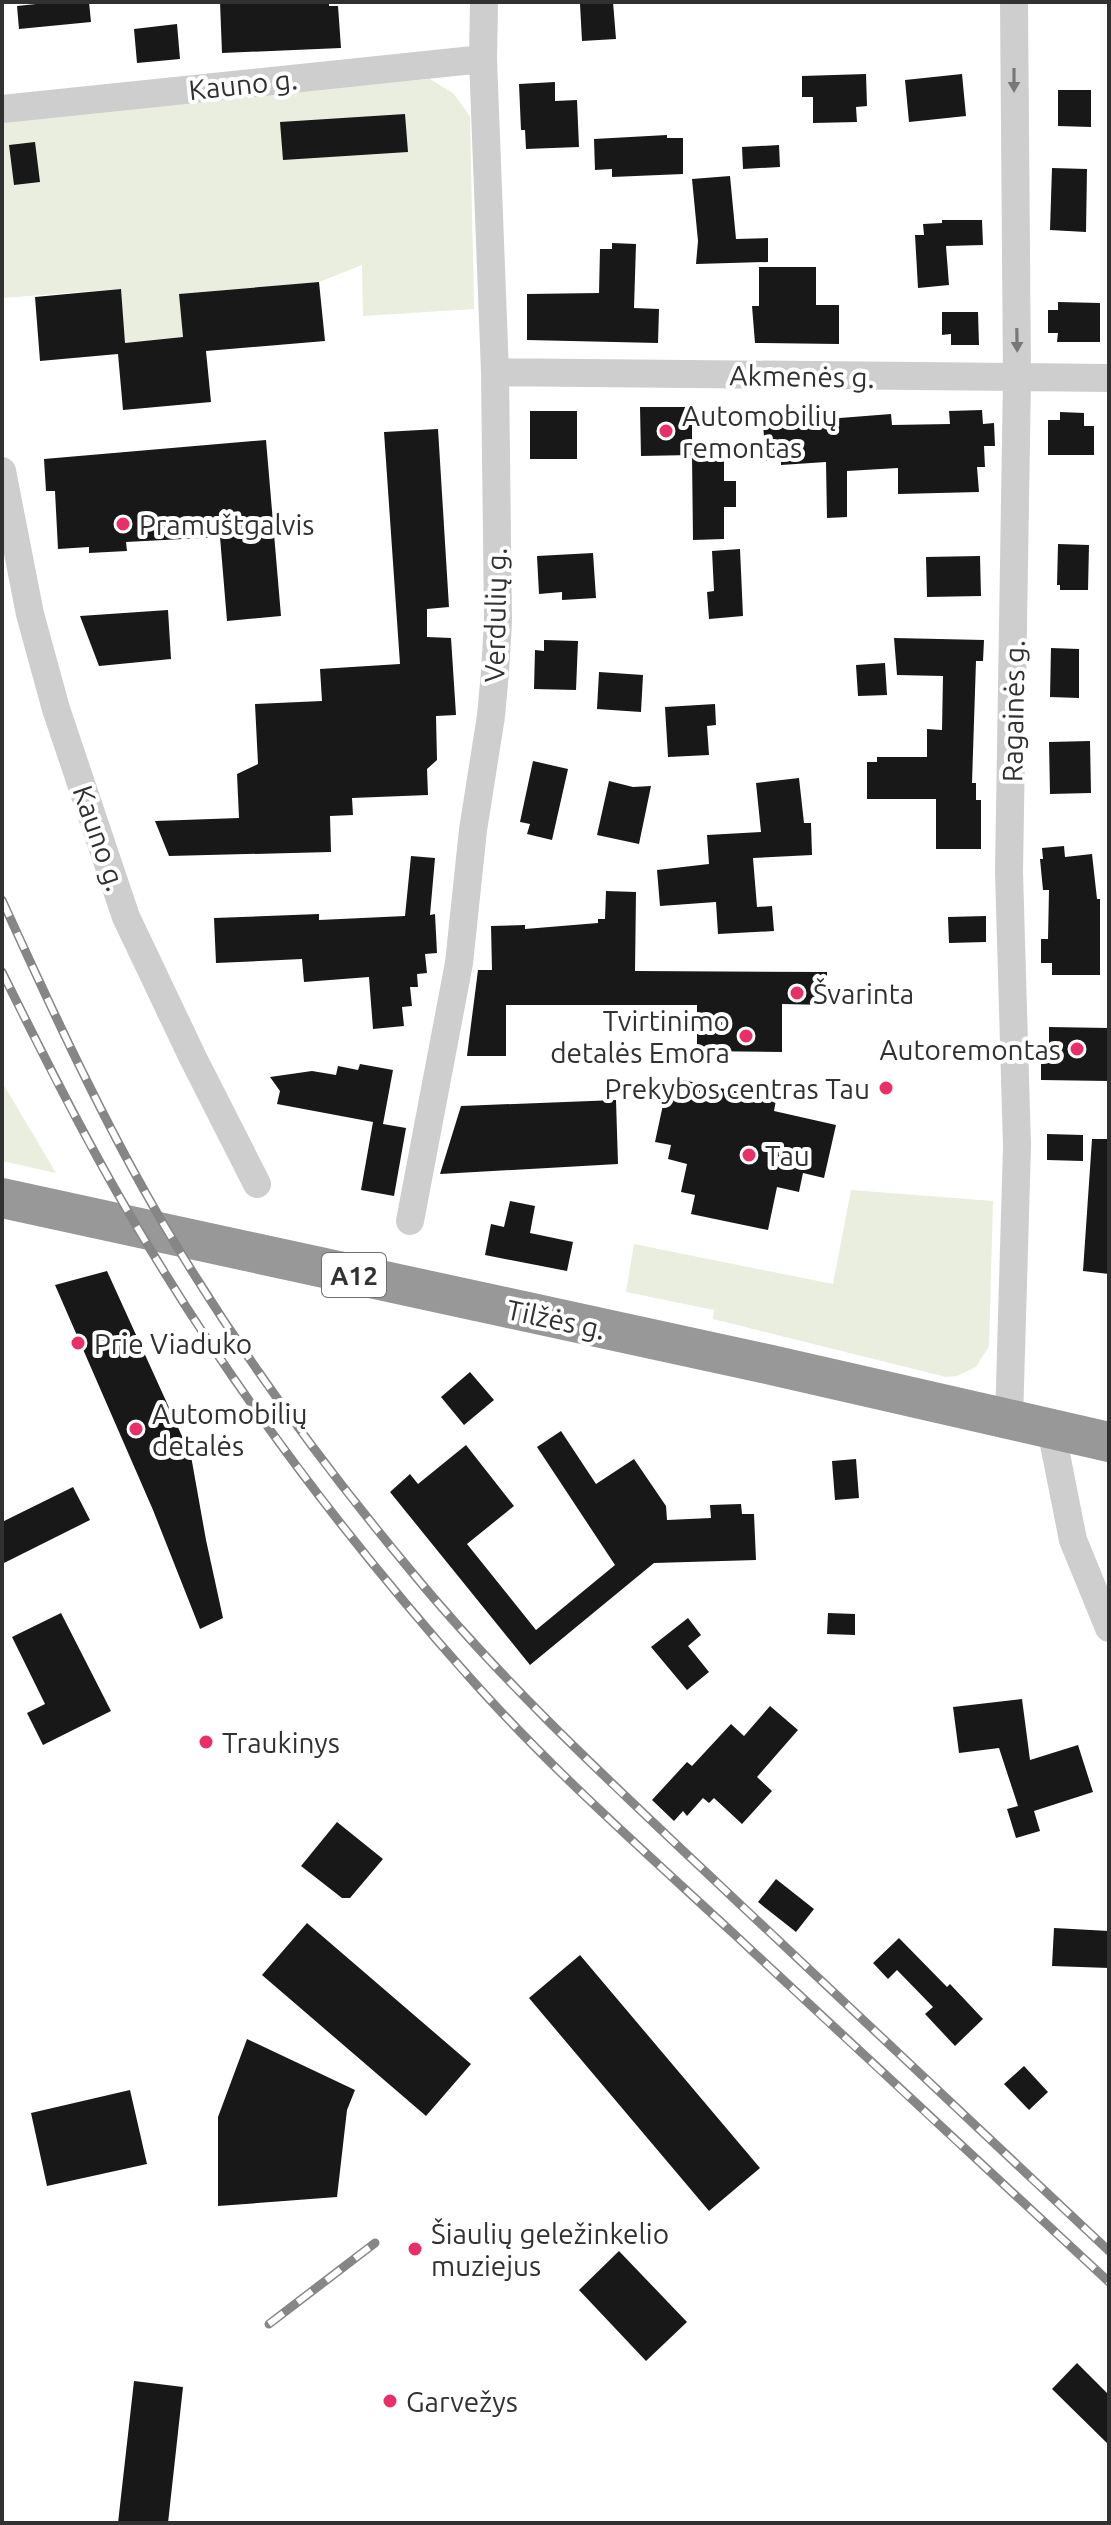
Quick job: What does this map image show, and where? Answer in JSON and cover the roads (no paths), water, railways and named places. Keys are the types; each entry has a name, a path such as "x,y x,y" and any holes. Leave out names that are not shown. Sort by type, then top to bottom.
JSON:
{"highway":[{"name":"Tilžės g.","path":"2,1198 1109,1442"}],"street":[{"name":"Verdulių g.","path":"410,1221 459,963 473,830 491,716 498,621 495,372 483,59 484,2"},
{"name":"Ragainės g.","path":"1009,1420 1017,1146 1009,872 1017,379 1014,2"},
{"name":"Kauno g.","path":"2,109 483,59"},
{"name":"Akmenės g.","path":"495,372 1109,378"},
{"name":"Kauno g.","path":"2,471 30,614 48,682 126,917 257,1184"},
{"path":"1051,1429 1073,1540 1109,1628"}],"railway":[{"path":"2,900 99,1105 164,1225 250,1360 378,1530 448,1614 564,1737 1109,2251"},
{"path":"2,972 103,1168 197,1323 282,1446 422,1623 502,1713 599,1809 1109,2282"},
{"path":"269,2324 375,2243"}],"place":[{"name":"Automobilių remontas","path":"666,431"},
{"name":"Pramuštgalvis","path":"123,524"},
{"name":"Švarinta","path":"797,993"},
{"name":"Tvirtinimo detalės Emora","path":"746,1036"},
{"name":"Autoremontas","path":"1077,1049"},
{"name":"Prekybos centras Tau","path":"886,1088"},
{"name":"Tau","path":"749,1155"},
{"name":"Prie Viaduko","path":"78,1343"},
{"name":"Automobilių detalės","path":"136,1429"},
{"name":"Traukinys","path":"206,1742"},
{"name":"Šiaulių geležinkelio muziejus","path":"415,2249"},
{"name":"Garvežys","path":"390,2401"}]}
